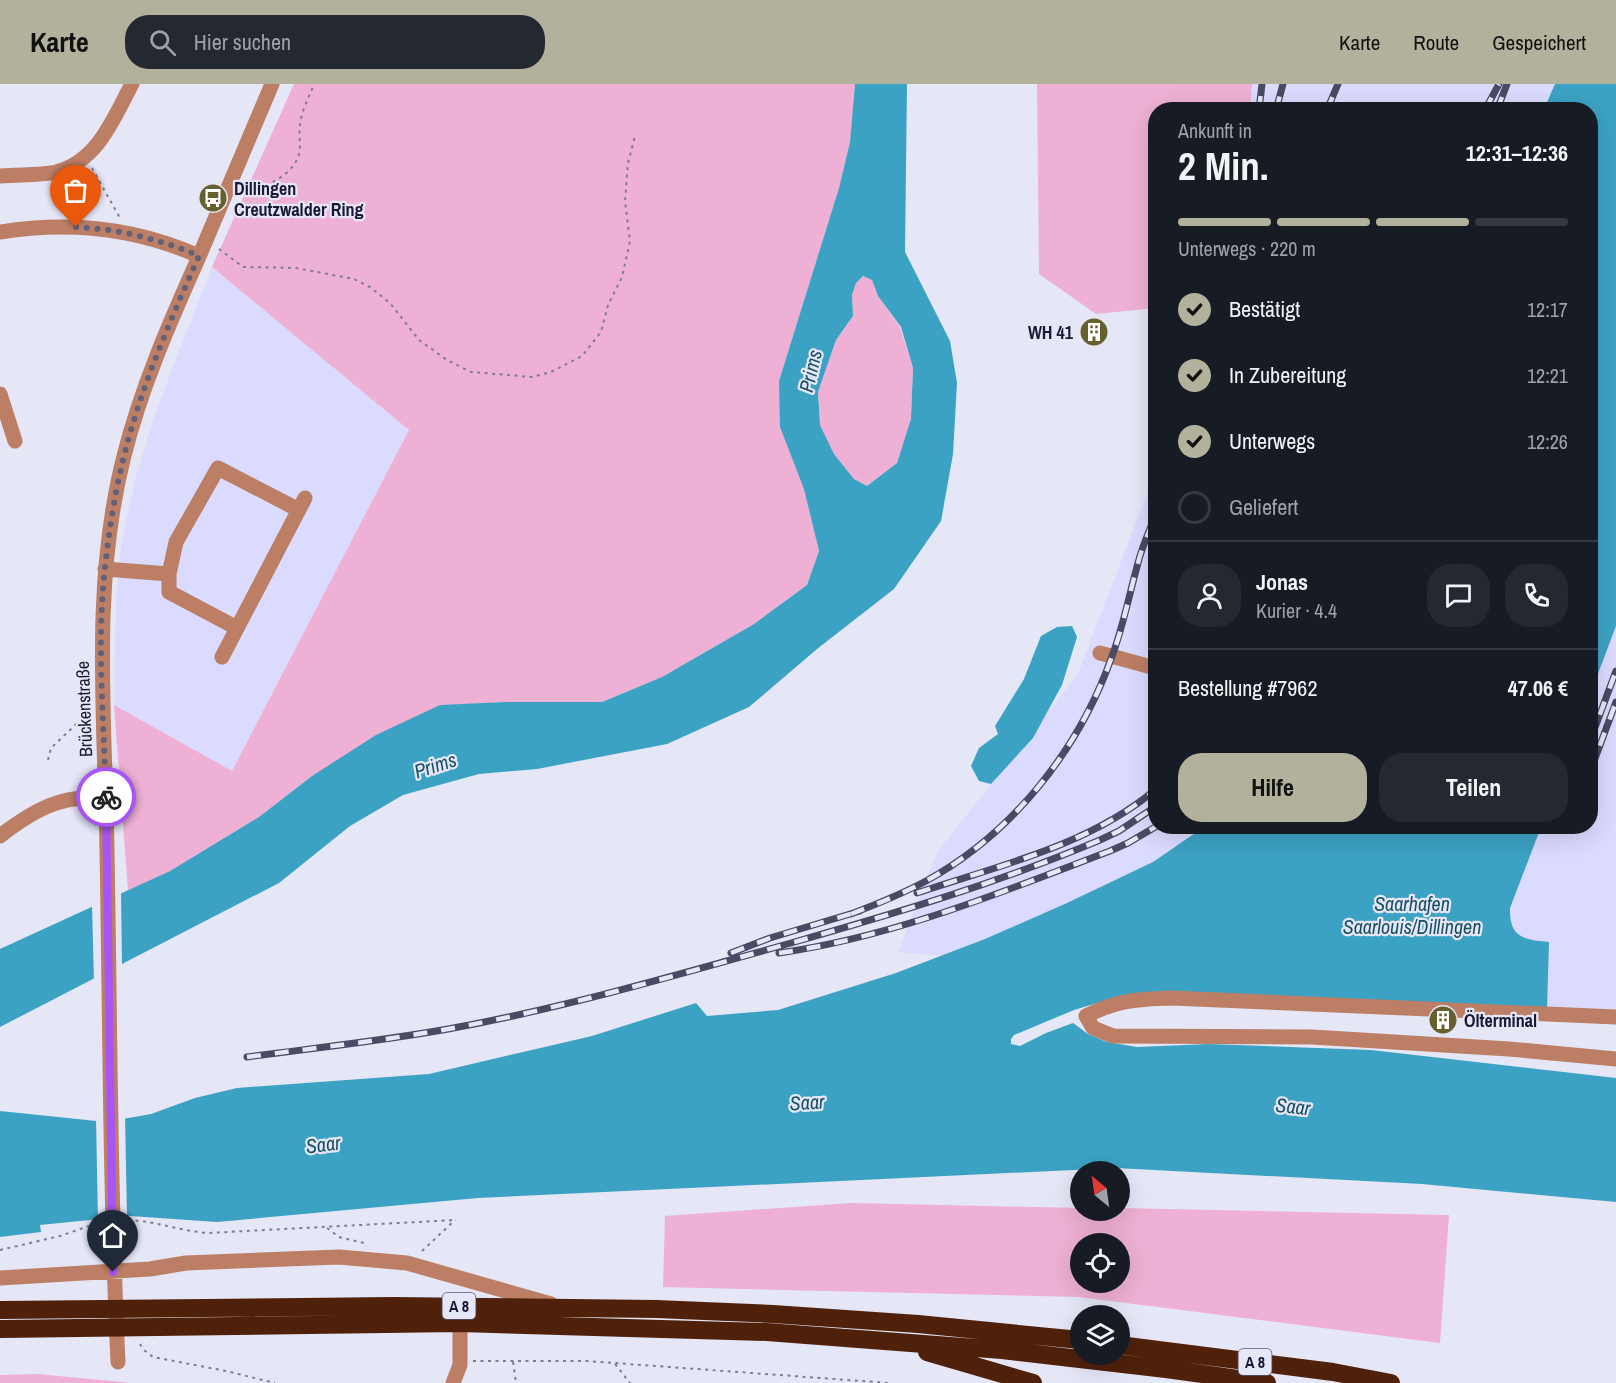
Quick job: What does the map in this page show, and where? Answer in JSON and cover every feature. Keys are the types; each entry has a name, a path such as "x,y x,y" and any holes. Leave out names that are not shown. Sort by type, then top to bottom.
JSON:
{"highway":[{"name":"A 8","path":"0,1310 382,1306 561,1307 773,1314 1070,1339"},
{"name":"A 8","path":"0,1329 460,1323 684,1329 888,1340 1033,1383"},
{"path":"888,1340 1143,1366 1267,1383"},
{"name":"A 8","path":"1130,1346 1333,1372 1391,1383"}],"street":[{"path":"0,176 54,172 70,167 86,158 108,128 132,84"},
{"name":"Brückenstraße","path":"118,1362 113,1272 106,800 101,647 105,569 124,456 155,359 272,84"},
{"path":"0,231 55,226 97,228 176,246 199,256"},
{"path":"0,394 15,441"},
{"path":"222,657 302,504 219,468 176,542 169,574 169,592 237,627"},
{"path":"105,569 169,574"},
{"path":"1100,653 1148,666"},
{"path":"0,836 33,812 50,805 83,796 106,800"},
{"path":"1616,1017 1172,998 1138,999 1107,1005 1086,1016 1094,1028 1113,1036 1312,1037 1509,1049 1616,1059"},
{"path":"0,1278 113,1272 186,1263 339,1257 407,1263 561,1307"},
{"path":"453,1383 460,1365 460,1323"}],"path":[{"path":"226,190 253,190 274,182 290,169 299,157 300,123 314,84"},
{"path":"207,236 224,254 243,267 296,268 354,279 370,287 390,303 419,340 447,360 471,372 532,376 551,372 582,356 601,332 608,305 622,277 630,241 625,201 628,163 635,136"},
{"path":"86,158 129,234"},
{"path":"48,760 51,748 102,700"},
{"path":"122,1220 208,1233 455,1220 407,1263"},
{"path":"0,1250 60,1236 104,1222"},
{"path":"144,1350 153,1357 274,1383"},
{"path":"460,1365 472,1361 588,1360 890,1383"},
{"path":"513,1361 516,1383"},
{"path":"614,1363 630,1383"}],"shaded area":[{"path":"294,84 855,84 850,142 839,188 779,381 819,551 807,585 754,624 662,677 602,702 505,702 440,706 312,776 259,817 170,871 128,891 114,705 232,771 409,430 212,267"},
{"path":"1037,84 1252,84 1251,102 1148,102 1148,309 1096,314 1039,274"},
{"name":"Saarhafen Saarlouis/Dillingen","path":"1252,84 1616,84 1616,1018 1547,1009 898,952 936,854 1078,674 1148,491 1148,834 1598,834 1598,102 1251,102"},
{"path":"212,267 409,430 232,771 114,705 116,601 122,541 136,476 156,411"},
{"path":"863,276 872,280 878,296 900,327 913,368 911,420 897,463 867,486 854,479 834,454 820,425 818,392 836,340 853,316 852,295 856,283"},
{"path":"852,1203 1070,1208 1070,1221 1130,1221 1130,1208 1449,1215 1440,1343 1079,1297 663,1287 665,1216"},
{"path":"37,1374 130,1383 0,1383 0,1375"}],"water":[{"name":"Prims","path":"855,84 907,84 905,252 950,341 957,383 953,454 941,521 894,589 817,649 749,707 667,744 537,769 479,774 403,795 350,826 279,883 0,1027 0,949 170,871 259,817 312,776 376,735 440,705 602,702 662,677 754,624 807,585 819,551 804,489 780,427 779,381 839,188 850,142","holes":["863,276 872,280 878,296 901,327 913,368 911,419 897,463 867,486 854,479 834,454 820,425 818,392 836,340 853,316 852,295 856,283"]},
{"path":"1555,84 1616,84 1616,626 1598,674 1598,102 1547,102"},
{"path":"1072,626 1077,637 1062,685 1033,738 991,784 979,781 971,766 979,748 998,734 995,726 1024,679 1041,636 1057,627"},
{"name":"Saar","path":"1194,834 1538,834 1510,908 1510,918 1519,935 1532,940 1549,942 1547,1009 1120,996 1074,1010 1014,1035 1011,1044 1020,1046 1073,1023 1088,1034 1107,1042 1137,1047 1209,1044 1371,1050 1616,1078 1616,1202 1422,1184 1130,1169 1130,1161 1070,1161 1070,1170 478,1198 217,1222 130,1216 40,1225 41,1232 0,1237 0,1111 106,1122 151,1114 195,1098 237,1088 429,1074 592,1036 696,1003 707,1016 778,1010 896,973 985,939 1153,862"}],"pier":[{"path":"121,891 122,967 94,982 92,905"},
{"path":"125,1115 127,1219 98,1222 96,1118 105,1119"}],"railway":[{"path":"1260,102 1262,84"},
{"path":"1278,102 1283,84"},
{"path":"1330,102 1338,84"},
{"path":"1489,102 1499,84"},
{"path":"1500,102 1507,84"},
{"path":"851,914 917,886 957,862 987,839 1038,787 1061,757 1097,693 1115,647 1148,535"},
{"path":"1598,719 1616,671"},
{"path":"1598,750 1616,702"},
{"path":"917,893 1010,863 1071,840 1101,826 1148,795"},
{"path":"247,1057 373,1041 491,1021 663,979 985,884 1100,840 1119,831 1148,812"},
{"path":"779,953 822,946 905,925 1110,851 1148,831"},
{"path":"731,953 770,938 860,911"}],"way so far":[{"path":"76,227 97,228 155,239 199,256 155,359 124,456 115,499 104,581 101,647 106,797"}],"place":[{"name":"Dillingen Creutzwalder Ring","path":"213,198"},
{"name":"WH 41","path":"1094,332"},
{"name":"Ölterminal","path":"1443,1020"}],"route":[{"path":"106,797 113,1272"}]}
